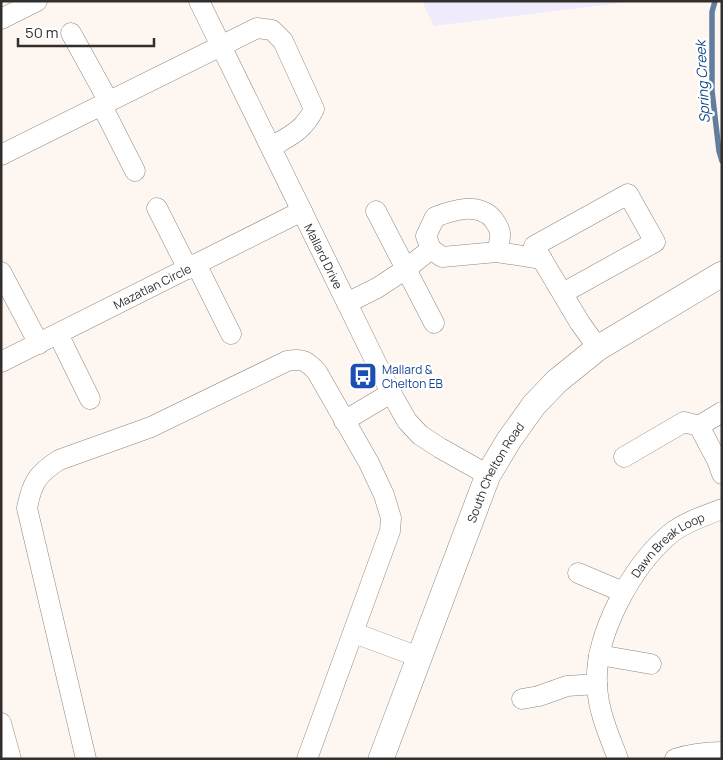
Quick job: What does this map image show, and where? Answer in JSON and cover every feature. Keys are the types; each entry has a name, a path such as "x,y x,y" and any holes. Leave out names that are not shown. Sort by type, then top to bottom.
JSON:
{"main road":[{"name":"South Chelton Road","path":"381,759 488,475 509,440 534,405 557,381 598,348 722,274"}],"street":[{"path":"1,19 37,1"},
{"name":"Mallard Drive","path":"198,1 391,393 408,421 420,435 488,475"},
{"path":"1,155 257,28 272,30 283,41 314,109 309,120 298,132 270,147"},
{"path":"71,33 135,171"},
{"path":"563,293 655,242 628,194 534,246 580,323 598,348"},
{"path":"158,208 231,334"},
{"path":"497,252 500,234 497,225 490,216 474,208 450,211 435,217 426,236 431,249 442,257 497,252 542,259"},
{"path":"376,211 434,323"},
{"name":"Mazatlan Circle","path":"1,362 302,212"},
{"path":"347,303 377,288 406,269 431,249"},
{"path":"1,272 38,344"},
{"path":"58,334 90,399"},
{"path":"86,759 27,508 30,491 37,478 48,467 59,460 151,427 287,361 298,358 309,363 317,372 369,463 384,495 391,518 390,531 307,759"},
{"path":"344,421 391,393"},
{"path":"624,457 684,422 699,426 722,412"},
{"path":"699,426 717,460 722,474"},
{"name":"Dawn Break Loop","path":"618,759 600,710 597,684 599,655 605,632 623,592 647,558 671,533 700,517 722,509"},
{"name":"Dawn Break Loop","path":"578,573 623,592"},
{"path":"354,633 419,657"},
{"path":"599,655 651,664"},
{"path":"522,698 539,696 567,686 597,684"},
{"path":"1,724 11,759"},
{"path":"675,759 687,755 722,752"}],"shaded area":[{"path":"422,1 636,1 434,26"}],"waterway":[{"name":"Spring Creek","path":"715,1 712,12 712,91 719,151 722,161"}],"place":[{"name":"Mallard & Chelton EB","path":"363,376"}]}
